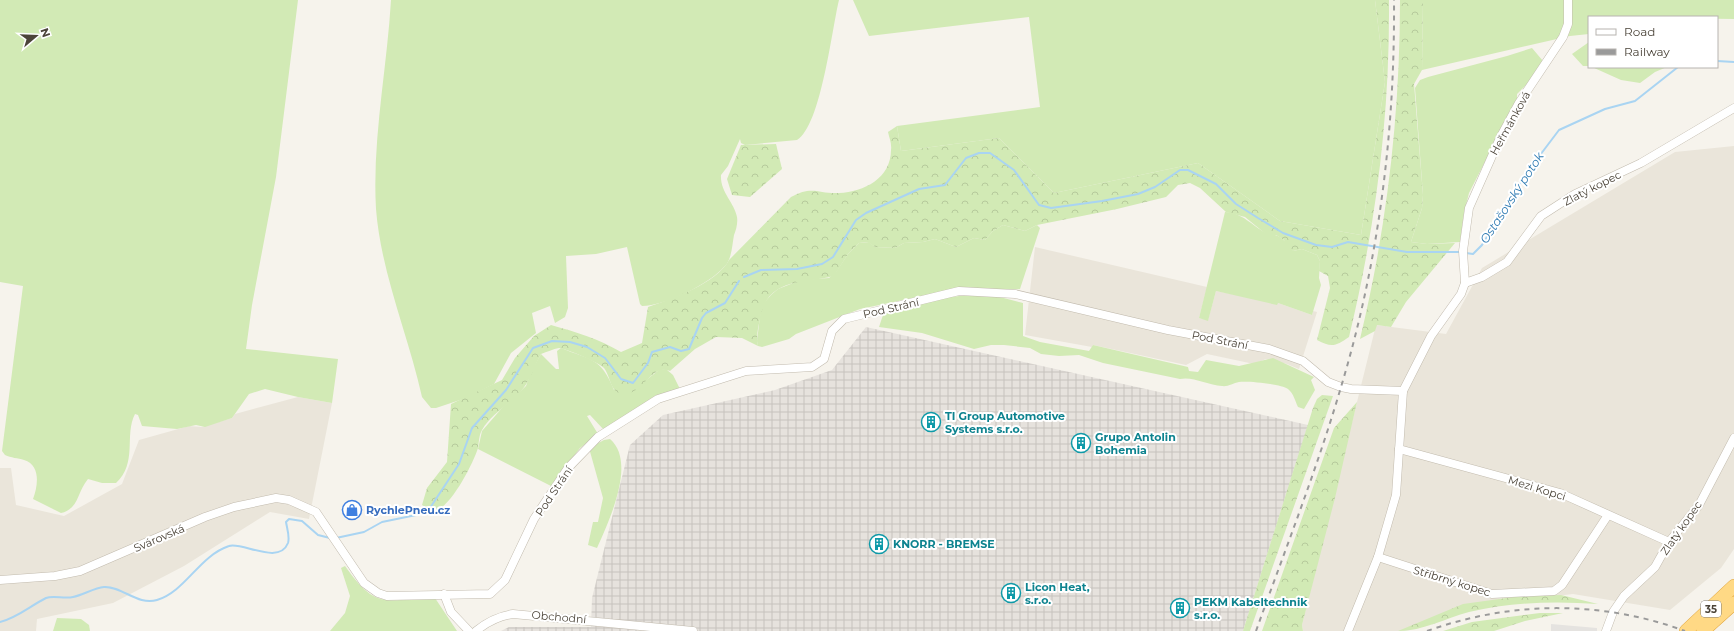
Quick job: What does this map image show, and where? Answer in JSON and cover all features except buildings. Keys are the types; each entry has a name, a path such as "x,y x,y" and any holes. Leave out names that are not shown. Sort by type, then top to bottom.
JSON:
{"highway":[{"name":"35","path":"1686,631 1734,586"},
{"name":"35","path":"1703,631 1734,602"}],"street":[{"name":"Heřmánková","path":"1465,284 1463,251 1465,229 1472,201 1500,138 1564,33 1568,24 1568,0"},
{"name":"Zlatý kopec","path":"1465,284 1482,277 1507,262 1541,216 1575,194 1641,163 1734,108"},
{"path":"1348,631 1378,558 1396,495 1403,391 1431,336 1461,294 1465,284"},
{"name":"Pod Strání","path":"444,594 490,594 505,580 534,519 568,468 598,437 658,399 746,371 812,367 824,359 832,331 844,319 960,291 1016,294 1168,330 1269,349 1303,362 1328,382 1341,387 1351,389 1403,391"},
{"name":"Zlatý kopec","path":"1606,631 1614,612 1624,596 1655,568 1669,542 1699,505 1734,438"},
{"name":"Mezi Kopci","path":"1399,449 1560,493 1669,542"},
{"name":"Svárovská","path":"0,580 55,576 80,572 206,517 254,502 276,498 289,500 316,512 364,583 378,593 386,596 444,594"},
{"name":"Stříbrný kopec","path":"1378,558 1492,594 1554,591 1562,585 1608,515"},
{"path":"444,594 451,612 469,631"},
{"name":"Obchodní","path":"476,631 483,625 497,618 513,614 693,631"}],"shaded area":[{"path":"1734,146 1734,549 1721,568 1670,610 1573,594 1481,605 1404,631 1303,631 1302,625 1376,325 1446,334 1482,268 1675,152"},
{"path":"1035,247 1207,287 1199,318 1208,320 1216,291 1278,303 1312,315 1313,311 1317,312 1299,369 1287,364 1266,359 1254,364 1207,354 1186,365 1093,345 1092,347 1025,335"},
{"path":"866,327 1308,425 1243,631 501,631 509,627 591,627 592,598 630,445 663,415 775,390 832,370"},
{"path":"298,397 332,403 309,519 270,512 184,566 113,603 37,619 36,631 0,631 0,468 11,468 16,505 64,516 122,484 139,440 189,426 202,427 232,418 235,414"},
{"path":"1551,624 1597,628 1597,631 1551,631"}],"green space":[{"path":"0,0 298,0 276,177 252,305 246,349 338,359 332,403 265,389 249,394 232,418 205,427 196,425 177,429 142,426 138,415 135,414 130,431 129,458 127,467 123,475 116,483 102,483 88,479 84,484 75,504 67,511 61,513 33,499 37,476 33,466 24,460 5,455 2,451 23,286 0,282"},
{"path":"391,0 839,0 819,97 813,116 805,131 797,140 745,145 741,143 740,139 728,166 721,175 723,187 735,212 737,226 729,260 717,274 686,293 652,305 642,306 640,304 627,247 596,254 566,256 568,308 565,317 555,323 550,306 532,313 536,333 511,353 494,384 466,398 436,408 431,408 422,397 389,280 383,257 376,209 376,157"},
{"path":"853,0 1375,0 1385,82 1361,235 1280,221 1198,163 1054,193 999,138 901,151 897,126 1040,107 1029,17 869,36"},
{"path":"1375,0 1389,0 1387,85 1380,170 1359,295 1349,337 1341,342 1330,345 1317,340 1330,288 1328,276 1319,271 1320,261 1317,255 1302,249 1293,251 1287,249 1284,240 1276,235 1267,235 1245,217 1226,212 1200,188 1190,183 1178,185 1166,197 1117,209 1037,225 1025,231 1003,225 993,231 985,240 974,238 956,247 935,239 923,242 904,243 895,248 875,247 868,242 859,243 848,254 834,276 788,285 778,289 770,296 764,305 760,319 757,336 758,346 742,338 716,337 695,349 670,371 663,370 657,372 636,390 630,393 623,394 616,391 613,388 604,368 582,356 559,348 541,354 524,388 490,419 482,430 475,455 454,494 441,508 434,512 422,505 427,488 447,462 451,404 502,380 515,358 534,336 551,325 587,336 621,352 642,343 648,307 693,289 714,276 723,269 729,260 791,197 804,191 832,193 848,192 858,190 874,182 881,176 890,160 891,143 888,132 897,126 901,151 999,138 1054,193 1198,163 1280,221 1361,235 1385,82"},
{"path":"1400,0 1423,0 1422,70 1414,84 1423,195 1422,208 1411,242 1427,244 1455,243 1406,302 1391,327 1377,325 1375,331 1360,339 1378,255 1390,171 1398,86"},
{"path":"1423,0 1734,0 1734,19 1718,19 1718,16 1588,16 1588,34 1570,36 1422,70"},
{"path":"1588,43 1588,66 1583,66 1572,54"},
{"path":"1532,48 1543,61 1528,83 1517,94 1517,99 1469,193 1464,213 1460,242 1427,244 1411,242 1422,208 1423,195 1415,88 1420,80 1428,77"},
{"path":"1594,68 1665,68 1655,72 1640,83 1621,80"},
{"path":"776,144 782,169 750,197 732,195 727,179 741,145"},
{"path":"1225,212 1242,217 1267,234 1275,235 1285,242 1293,251 1302,249 1317,255 1320,261 1319,278 1321,285 1312,315 1278,303 1277,305 1216,291 1208,321 1199,318"},
{"path":"1003,225 1025,231 1037,225 1040,228 1020,289 937,293 860,309 796,334 789,339 762,347 758,346 757,341 763,304 771,295 778,289 801,280 829,278 836,272 848,254 859,243 869,242 875,247 895,248 904,243 923,242 935,239 956,247 974,238 985,240 993,231"},
{"path":"968,295 1000,297 1023,303 1023,336 1040,342 1089,351 1093,345 1188,367 1189,371 1198,372 1206,360 1239,366 1273,358 1314,377 1311,380 1315,390 1304,409 1298,407 1293,395 1288,389 1272,384 1237,382 1226,386 1217,385 1103,363 1079,355 1059,356 1041,354 1030,348 1004,345 991,345 974,349 922,333 879,327 884,312 933,299"},
{"path":"561,348 594,361 604,371 614,390 645,381 659,370 666,369 673,375 680,389 604,430 590,415 587,416 598,434 580,448 551,486 478,449 482,431 502,408 526,386 531,372 541,354 556,369 559,369 557,351"},
{"path":"1322,395 1333,396 1250,631 1243,631 1313,408 1317,399"},
{"path":"1357,402 1335,498 1302,625 1303,631 1262,631 1334,428"},
{"path":"610,439 618,449 621,462 621,476 614,508 597,548 588,545 593,522 598,522 603,498 589,448 604,440"},
{"path":"345,566 356,581 366,591 375,597 384,600 435,598 457,631 330,631 345,613 350,596 341,568"},
{"path":"1561,595 1598,604 1534,603 1501,606 1469,612 1416,629 1398,631 1463,604 1521,596"},
{"path":"1540,613 1563,613 1525,621 1494,631 1443,631 1472,622"},
{"path":"57,618 81,619 89,625 90,631 53,631"}],"waterway":[{"name":"Ostašovský potok","path":"1718,61 1734,62"},
{"name":"Ostašovský potok","path":"1466,253 1473,254 1482,245 1528,171 1559,130 1605,109 1635,101 1677,68"},
{"name":"Ostašovský potok","path":"744,277 761,270 797,269 822,264 833,257 856,220 866,213 919,189 945,185 966,158 979,153 990,153 1014,170 1039,205 1051,208 1138,194 1155,187 1180,170 1188,170 1216,184 1236,204 1283,233 1316,245 1332,247 1348,242 1407,252 1460,252"},
{"name":"Ostašovský potok","path":"336,538 364,532 382,522 421,514 430,508 459,464 472,428 506,390 533,348 552,341 570,342 587,347 605,358 621,379 633,383 648,363 652,352 670,347 681,351 689,349 702,318 706,313 725,303 739,281"},
{"name":"Ostašovský potok","path":"0,622 18,615 46,598 73,597 104,587 117,589 143,600 157,600 167,596 185,582 209,557 229,546 235,545 269,553 283,550 289,541 286,522 289,519 302,521 318,535 330,538"}],"railway":[{"path":"1256,631 1332,418 1354,340 1365,292 1375,244 1388,147 1394,49 1394,0"},
{"path":"1427,631 1459,621 1491,614 1556,608 1589,609 1621,614 1653,621 1685,631"}],"place":[{"name":"TI Group Automotive Systems s.r.o.","path":"931,422"},
{"name":"Grupo Antolin Bohemia","path":"1081,443"},
{"name":"RychlePneu.cz","path":"352,510"},
{"name":"KNORR - BREMSE","path":"879,544"},
{"name":"Licon Heat, s.r.o.","path":"1011,593"},
{"name":"PEKM Kabeltechnik s.r.o.","path":"1180,608"}]}
